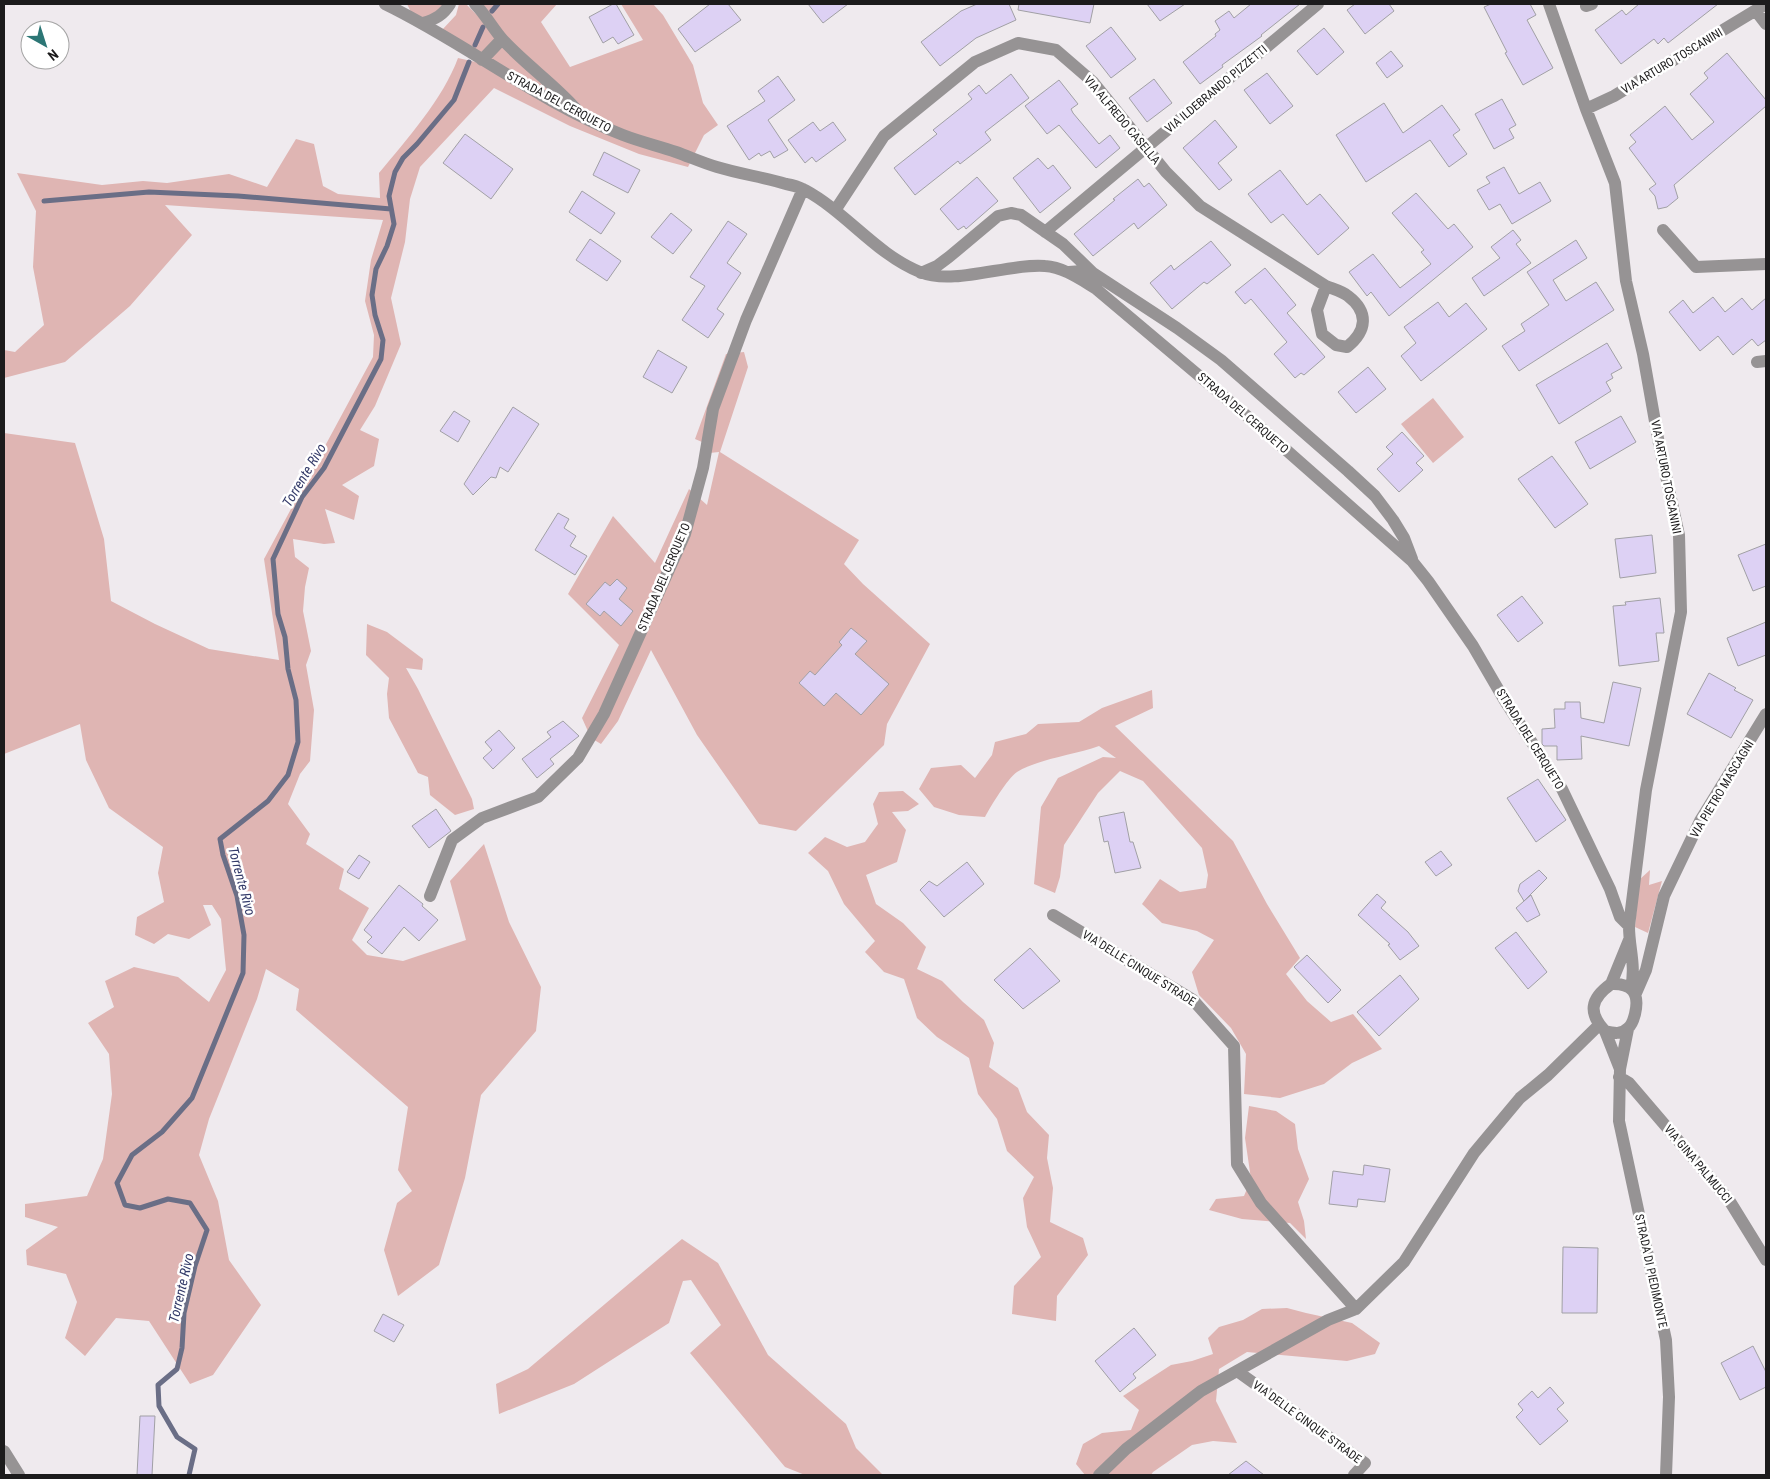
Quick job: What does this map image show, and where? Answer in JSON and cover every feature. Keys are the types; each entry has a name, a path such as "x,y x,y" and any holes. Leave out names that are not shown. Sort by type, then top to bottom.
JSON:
{"street":[{"name":"STRADA DEL CERQUETO","path":"385,4 400,8 482,60 583,117 623,135 716,167 803,188 836,209 856,228 901,262 921,273 955,276 1024,266 1047,266 1068,272 1095,288 1274,439 1412,561 1473,646 1505,701 1562,789 1610,889 1620,917 1629,926"},
{"path":"423,23 437,19 450,4"},
{"path":"475,4 502,39 525,62 563,94 583,117"},
{"name":"VIA ILDEBRANDO PIZZETTI","path":"1044,232 1318,4"},
{"name":"VIA ARTURO TOSCANINI","path":"1549,4 1586,109 1615,183 1626,281 1643,354 1659,444 1679,535 1681,612 1646,790 1629,926 1629,940 1634,964 1633,991"},
{"name":"VIA ARTURO TOSCANINI","path":"1586,109 1614,96 1761,7 1766,24"},
{"path":"482,60 502,39"},
{"name":"VIA ALFREDO CASELLA","path":"836,209 884,136 975,62 1018,44 1056,50 1093,82 1166,172 1200,206 1326,286 1347,295 1360,308 1363,316 1362,330 1358,339 1348,347 1336,345 1322,334 1317,310 1326,286"},
{"name":"STRADA DEL CERQUETO","path":"430,896 452,840 482,818 538,797 578,758 604,714 685,534 703,468 713,409 746,320 803,188"},
{"name":"STRADA DEL CERQUETO","path":"921,273 937,266 998,216 1011,213 1021,215 1063,244 1093,273 1177,328 1221,360 1348,471 1375,496 1393,520 1404,538 1412,561"},
{"path":"1663,230 1696,267 1766,264"},
{"name":"STRADA DEL CERQUETO","path":"1068,272 1082,271 1093,273"},
{"name":"VIA PIETRO MASCAGNI","path":"1633,991 1646,970 1664,896 1700,821 1766,714"},
{"name":"VIA DELLE CINQUE STRADE","path":"1053,915 1193,1000 1234,1046 1237,1164 1261,1203 1356,1309"},
{"name":"VIA ARTURO TOSCANINI","path":"1613,979 1629,940"},
{"path":"1613,979 1633,991 1637,1004 1628,1029 1618,1033 1602,1028 1593,1009 1594,1001 1613,979 1639,961 1650,949"},
{"name":"VIA DELLE CINQUE STRADE","path":"1099,1475 1126,1449 1201,1391 1328,1320 1356,1309 1404,1262 1474,1153 1520,1098 1602,1028"},
{"name":"STRADA DI PIEDIMONTE","path":"1602,1028 1619,1073"},
{"name":"STRADA DI PIEDIMONTE","path":"1628,1029 1619,1073 1619,1121 1666,1340 1669,1397 1666,1475"},
{"name":"VIA GINA PALMUCCI","path":"1619,1073 1729,1200 1766,1260"},
{"name":"VIA DELLE CINQUE STRADE","path":"1237,1371 1365,1463 1354,1475"},
{"path":"4,1451 19,1475"}],"shaded area":[{"path":"407,4 444,4 436,14 424,19 412,14"},
{"path":"459,4 466,4 478,16 481,4 557,4 541,22 570,67 643,40 621,4 653,4 663,15 693,65 703,103 718,125 704,135 688,167 639,154 570,126 494,88 420,167 410,199 405,242 391,298 401,344 375,406 360,430 379,439 374,466 342,485 359,496 354,520 325,509 335,543 324,544 293,539 295,557 309,568 303,611 311,651 306,665 314,710 310,761 300,774 288,804 310,834 306,844 344,869 339,889 369,908 352,940 367,955 403,961 466,940 450,881 484,844 509,922 541,987 536,1031 481,1095 465,1178 439,1265 398,1296 384,1250 397,1203 412,1191 398,1170 408,1107 296,1010 299,989 266,969 257,999 209,1119 199,1155 218,1201 229,1260 261,1305 213,1375 190,1384 149,1321 116,1318 85,1356 65,1338 77,1302 66,1274 27,1265 26,1250 58,1227 25,1217 25,1204 87,1196 103,1159 112,1094 109,1054 88,1023 114,1007 105,981 134,967 178,977 209,1002 226,970 221,919 212,905 203,905 211,925 189,939 168,934 154,944 135,935 137,917 164,902 158,873 163,847 109,808 86,760 80,724 4,754 4,433 75,443 104,539 111,601 209,649 279,660 264,559 373,357 374,335 365,301 371,260 383,220 165,205 192,235 130,306 65,362 4,378 4,350 15,352 44,325 33,267 36,211 17,173 102,185 143,181 167,183 229,174 267,187 296,139 314,144 323,186 338,194 380,198 379,173 434,104 458,58 480,63 442,30 456,15"},
{"path":"744,352 748,367 720,452 859,540 844,564 863,584 930,644 887,724 884,745 796,831 759,824 697,735 651,650 618,721 601,744 591,738 582,718 619,645 568,594 613,516 655,563 689,489 707,505 719,452 700,454 702,442 695,439 726,354"},
{"path":"1433,398 1464,437 1433,463 1401,424"},
{"path":"367,624 387,632 423,659 422,670 406,668 472,799 474,809 455,815 430,795 428,777 418,773 389,718 387,694 389,678 366,655"},
{"path":"1152,690 1153,708 1115,726 1233,841 1267,904 1300,958 1286,974 1307,1001 1331,1022 1353,1014 1382,1049 1352,1063 1324,1084 1280,1098 1244,1094 1246,1054 1231,1028 1199,995 1192,972 1214,940 1197,931 1162,923 1142,904 1160,879 1180,892 1206,888 1208,875 1202,848 1143,781 1120,771 1098,793 1064,845 1060,877 1055,893 1034,884 1041,807 1058,778 1103,757 1116,758 1099,746 1046,760 1017,772 999,793 985,817 959,815 934,807 919,789 931,768 961,765 975,778 992,755 995,742 1026,734 1038,724 1079,722 1102,708"},
{"path":"903,791 919,804 908,811 892,812 906,830 897,862 866,875 876,904 903,923 926,947 917,969 942,981 984,1020 994,1043 989,1067 1018,1088 1027,1112 1049,1135 1047,1158 1053,1188 1050,1222 1083,1238 1088,1255 1057,1296 1056,1321 1012,1314 1014,1286 1041,1257 1027,1227 1023,1198 1034,1177 1007,1151 997,1119 978,1094 969,1058 937,1037 917,1018 904,979 884,972 865,952 875,941 844,904 828,871 808,853 825,837 847,847 865,842 878,824 873,804 879,792"},
{"path":"1650,870 1649,885 1662,881 1648,933 1635,927 1639,880"},
{"path":"1249,1106 1276,1111 1295,1124 1298,1149 1309,1179 1298,1202 1304,1221 1306,1239 1290,1223 1242,1219 1209,1210 1216,1199 1244,1196 1251,1179 1245,1138"},
{"path":"682,1239 718,1263 768,1355 846,1424 856,1448 883,1475 805,1475 785,1467 690,1353 721,1325 691,1280 683,1281 669,1323 574,1384 499,1414 496,1384 528,1369"},
{"path":"1287,1308 1352,1323 1380,1343 1375,1354 1347,1361 1247,1352 1219,1369 1216,1401 1237,1443 1213,1441 1192,1445 1151,1475 1085,1475 1076,1464 1083,1444 1102,1433 1131,1430 1139,1410 1123,1396 1171,1365 1213,1354 1208,1338 1219,1327 1243,1320 1262,1309"}],"building":[{"path":"616,4 634,35 618,44 613,37 603,43 589,17"},
{"path":"710,4 728,4 741,20 695,52 678,29"},
{"path":"808,4 848,4 823,23"},
{"path":"977,4 1009,4 1016,20 976,38 940,66 921,42 961,11"},
{"path":"1019,4 1094,4 1090,23 1018,10"},
{"path":"1147,4 1185,4 1160,21"},
{"path":"1251,4 1300,4 1200,84 1183,62 1216,36 1215,34 1220,30 1215,21 1229,11 1234,18"},
{"path":"1355,4 1389,4 1394,11 1365,34 1347,10"},
{"path":"1491,4 1530,4 1536,15 1527,20 1553,68 1523,85 1505,53 1507,52 1484,7"},
{"path":"1639,4 1718,4 1668,43 1664,38 1658,44 1654,39 1621,64 1595,30 1622,10 1626,15"},
{"path":"1111,27 1136,59 1111,78 1086,46"},
{"path":"1324,28 1344,52 1317,75 1297,51"},
{"path":"1391,51 1403,66 1387,78 1376,63"},
{"path":"1727,53 1766,100 1766,106 1674,185 1678,198 1667,207 1658,209 1655,196 1649,189 1656,184 1629,148 1636,142 1630,135 1665,106 1692,140 1714,122 1690,94 1708,78 1704,73"},
{"path":"1267,73 1293,106 1270,124 1244,90"},
{"path":"1011,74 1029,98 985,132 991,140 960,164 958,161 915,195 894,168 937,134 933,130 972,99 968,94 979,85 986,94"},
{"path":"778,76 795,100 768,120 788,150 774,158 770,151 761,156 759,153 749,160 727,126 765,101 758,91"},
{"path":"1154,79 1172,103 1147,122 1129,98"},
{"path":"1059,80 1078,104 1071,109 1073,113 1099,144 1110,135 1120,148 1096,168 1059,125 1047,134 1025,106"},
{"path":"1502,99 1516,125 1509,129 1514,138 1494,149 1475,114"},
{"path":"1384,103 1403,133 1442,105 1460,130 1453,135 1467,154 1449,167 1430,140 1366,182 1336,135"},
{"path":"1215,120 1237,147 1218,163 1232,180 1219,190 1183,148"},
{"path":"813,122 820,131 833,122 846,140 816,162 812,157 805,163 788,140"},
{"path":"465,134 513,169 491,199 443,163"},
{"path":"604,152 640,170 628,193 593,175"},
{"path":"1038,158 1048,169 1053,165 1071,188 1040,213 1013,178"},
{"path":"1504,167 1519,194 1540,182 1551,201 1512,224 1500,204 1489,210 1477,190 1490,183 1486,177"},
{"path":"1280,170 1307,205 1320,194 1349,228 1318,255 1283,214 1271,223 1248,194"},
{"path":"977,177 998,201 966,229 964,226 958,230 940,209"},
{"path":"1138,179 1144,187 1149,183 1167,205 1138,229 1134,223 1093,256 1074,234"},
{"path":"582,191 615,213 601,234 569,212"},
{"path":"1416,193 1448,229 1454,224 1473,247 1389,316 1371,292 1367,296 1349,272 1373,254 1400,288 1431,264 1421,252 1424,250 1392,213"},
{"path":"671,213 692,230 673,254 651,237"},
{"path":"728,221 747,234 727,263 741,273 717,309 724,314 708,338 682,320 705,286 690,277"},
{"path":"1513,230 1521,240 1516,244 1531,263 1484,296 1472,278 1500,258 1491,247"},
{"path":"590,239 621,261 607,281 576,260"},
{"path":"1576,240 1587,258 1553,280 1566,301 1596,282 1614,310 1519,371 1502,346 1525,331 1521,324 1549,305 1527,272"},
{"path":"1211,241 1231,265 1207,284 1204,282 1172,309 1150,283 1171,265 1174,270"},
{"path":"1265,268 1296,305 1287,313 1325,357 1304,375 1301,373 1295,378 1274,354 1287,342 1251,299 1245,304 1235,292"},
{"path":"1713,297 1725,312 1742,298 1752,310 1766,298 1766,340 1758,346 1752,339 1733,355 1718,336 1700,351 1669,312 1683,300 1693,313"},
{"path":"1438,302 1449,317 1466,303 1487,329 1421,381 1401,356 1416,343 1404,327"},
{"path":"1607,343 1622,368 1611,374 1613,378 1606,382 1611,391 1559,424 1536,385"},
{"path":"658,350 687,367 672,393 643,377"},
{"path":"1368,367 1386,389 1356,413 1338,392"},
{"path":"513,407 539,424 508,472 500,467 496,478 491,477 473,495 464,484"},
{"path":"454,411 470,421 458,442 440,431"},
{"path":"1621,416 1636,442 1590,469 1575,442"},
{"path":"1402,432 1424,456 1416,463 1423,470 1399,492 1377,469 1393,454 1386,447"},
{"path":"1552,456 1588,504 1555,528 1518,479"},
{"path":"558,513 569,519 564,528 576,536 570,546 587,556 575,575 535,550"},
{"path":"1652,535 1656,573 1620,578 1615,539"},
{"path":"1766,544 1766,586 1753,591 1738,555"},
{"path":"617,579 627,588 619,599 633,611 621,626 604,611 600,616 586,604 605,582 610,586"},
{"path":"1522,596 1543,623 1518,642 1497,615"},
{"path":"1660,598 1664,633 1656,633 1659,661 1619,666 1613,606 1626,605 1625,602"},
{"path":"1766,622 1766,655 1738,666 1727,638"},
{"path":"851,628 867,641 855,654 889,684 861,715 836,693 824,706 799,683 810,671 815,675 842,645 839,642"},
{"path":"1709,673 1753,700 1731,738 1687,714"},
{"path":"1613,682 1641,688 1629,746 1581,736 1582,759 1557,760 1557,746 1544,746 1542,744 1542,729 1555,728 1554,709 1565,709 1565,702 1580,702 1581,718 1604,723"},
{"path":"563,721 579,736 550,759 554,764 537,778 522,759 551,737 547,732"},
{"path":"499,730 515,748 493,769 483,758 492,750 485,742"},
{"path":"1538,779 1566,820 1536,842 1507,798"},
{"path":"436,809 451,831 429,848 412,826"},
{"path":"1124,812 1130,842 1133,842 1141,868 1115,873 1108,841 1104,842 1099,817"},
{"path":"1441,851 1452,865 1436,876 1425,862"},
{"path":"359,855 370,862 359,879 347,872"},
{"path":"967,862 984,884 944,917 920,890 929,881 937,886"},
{"path":"1539,870 1547,878 1524,901 1518,891 1520,884"},
{"path":"399,885 423,904 422,906 438,920 419,941 404,927 382,954 367,942 372,937 364,930"},
{"path":"1377,894 1386,902 1381,908 1408,932 1419,946 1400,960 1388,945 1390,944 1358,915"},
{"path":"1531,895 1540,915 1527,922 1516,908"},
{"path":"1516,932 1547,972 1528,989 1495,948"},
{"path":"1030,948 1060,981 1023,1009 994,980"},
{"path":"1307,955 1341,990 1328,1003 1294,967"},
{"path":"1400,975 1419,999 1379,1036 1357,1012"},
{"path":"1364,1165 1390,1169 1385,1202 1358,1199 1357,1207 1329,1204 1333,1171 1363,1175"},
{"path":"1563,1247 1598,1248 1597,1313 1562,1313"},
{"path":"383,1314 404,1325 394,1342 374,1331"},
{"path":"1134,1328 1156,1355 1133,1374 1136,1378 1120,1392 1095,1361"},
{"path":"1753,1346 1766,1372 1766,1387 1740,1400 1721,1363"},
{"path":"1550,1387 1564,1403 1557,1409 1568,1421 1540,1445 1516,1417 1523,1410 1518,1404 1532,1391 1538,1398"},
{"path":"140,1416 155,1416 152,1475 137,1475"},
{"path":"1246,1461 1264,1475 1228,1475"}],"waterway":[{"name":"Torrente Rivo","path":"492,11 498,4"},
{"name":"Torrente Rivo","path":"475,45 483,27"},
{"name":"Torrente Rivo","path":"189,1475 195,1449 177,1437 159,1406 158,1385 177,1369 182,1348 184,1313 195,1266 207,1230 190,1203 168,1199 140,1208 125,1205 117,1183 132,1155 162,1132 192,1098 243,973 244,935 237,896 223,855 220,839 268,801 288,775 298,742 296,700 288,669 285,637 278,614 273,559 302,497 324,468 381,359 383,340 375,315 372,295 376,269 387,246 394,224 389,196 395,172 403,158 454,100 469,62"},
{"path":"44,201 149,192 238,196 391,209"}]}
